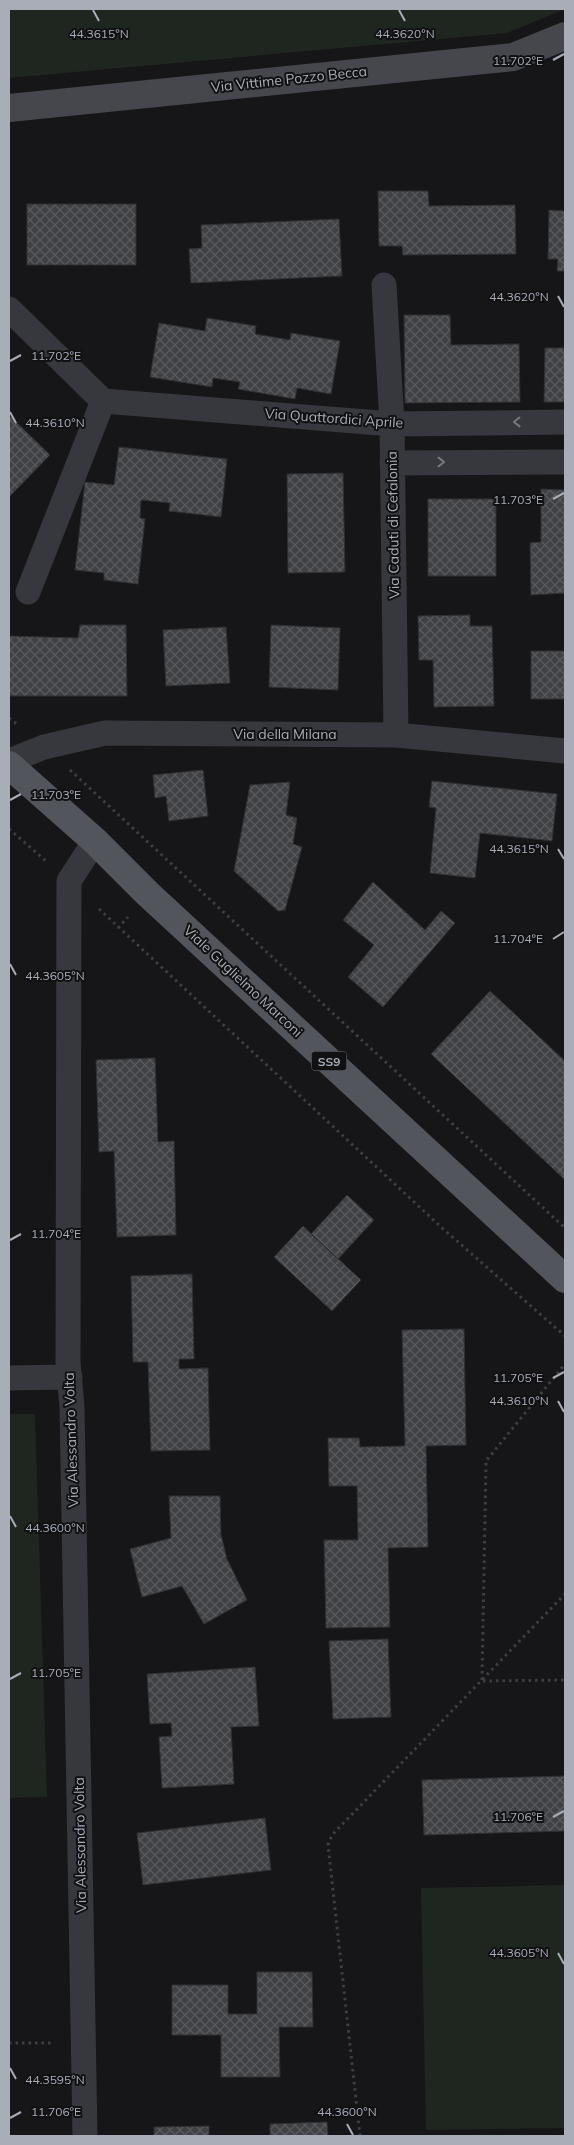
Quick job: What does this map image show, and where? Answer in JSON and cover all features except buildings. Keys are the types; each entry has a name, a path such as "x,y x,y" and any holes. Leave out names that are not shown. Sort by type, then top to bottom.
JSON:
{"main road":[{"name":"Viale Guglielmo Marconi","path":"9,765 95,841 148,894 565,1279"}],"street":[{"name":"Via Vittime Pozzo Becca","path":"9,108 513,57 565,36"},
{"name":"Via Caduti di Cefalonia","path":"384,285 392,424 396,735"},
{"path":"9,309 103,401 28,592"},
{"name":"Via Quattordici Aprile","path":"103,401 392,424 565,422"},
{"path":"392,463 565,462"},
{"name":"Via della Milana","path":"9,761 44,747 105,733 396,735 565,751"},
{"path":"69,881 95,841"},
{"name":"Via Alessandro Volta","path":"69,881 68,1362 70,1378 85,2136"},
{"path":"9,1378 70,1378"}],"path":[{"path":"9,718 44,747 565,1228"},
{"path":"9,829 69,881 441,1227 565,1336"},
{"path":"482,1681 486,1460 565,1364"},
{"path":"360,2136 328,1845 332,1835 565,1594"},
{"path":"482,1681 565,1680"},
{"path":"9,2043 54,2042"}],"shaded area":[{"path":"9,9 565,9 507,33 9,78"},
{"path":"9,1414 35,1414 47,1797 9,1798"},
{"path":"565,1885 565,2128 426,2130 421,1888"}]}
